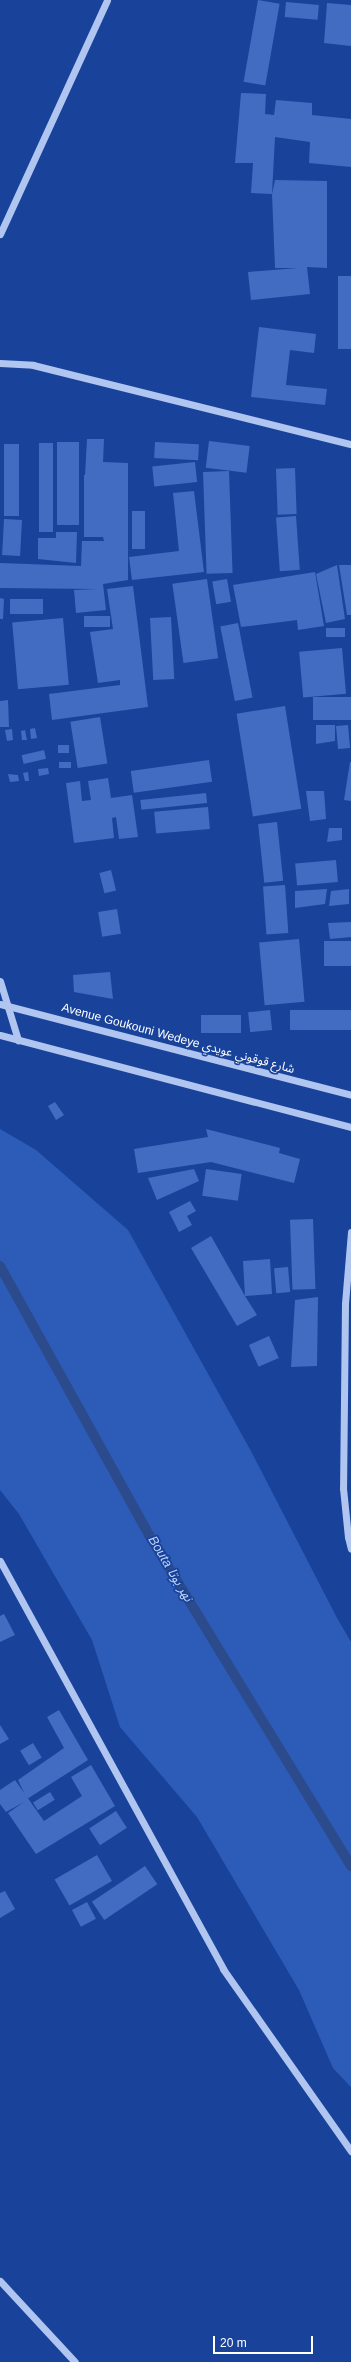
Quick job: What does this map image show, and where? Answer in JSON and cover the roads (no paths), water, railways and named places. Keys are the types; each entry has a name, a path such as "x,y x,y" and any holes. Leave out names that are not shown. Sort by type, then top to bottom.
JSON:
{"street":[{"path":"0,234 107,0"},
{"path":"0,363 33,365 351,444"},
{"path":"0,981 4,1004 18,1040"},
{"name":"Avenue Goukouni Wedeye شارع قوقوني عويدي","path":"4,1004 351,1095"},
{"path":"0,1035 351,1127"},
{"path":"351,1232 345,1304 342,1488 348,1537 351,1549"},
{"path":"0,1561 223,1969 351,2152"},
{"path":"0,2281 75,2362"}],"waterway":[{"name":"Bouta نهر بوتا","path":"0,1266 149,1535 351,1866"}]}
